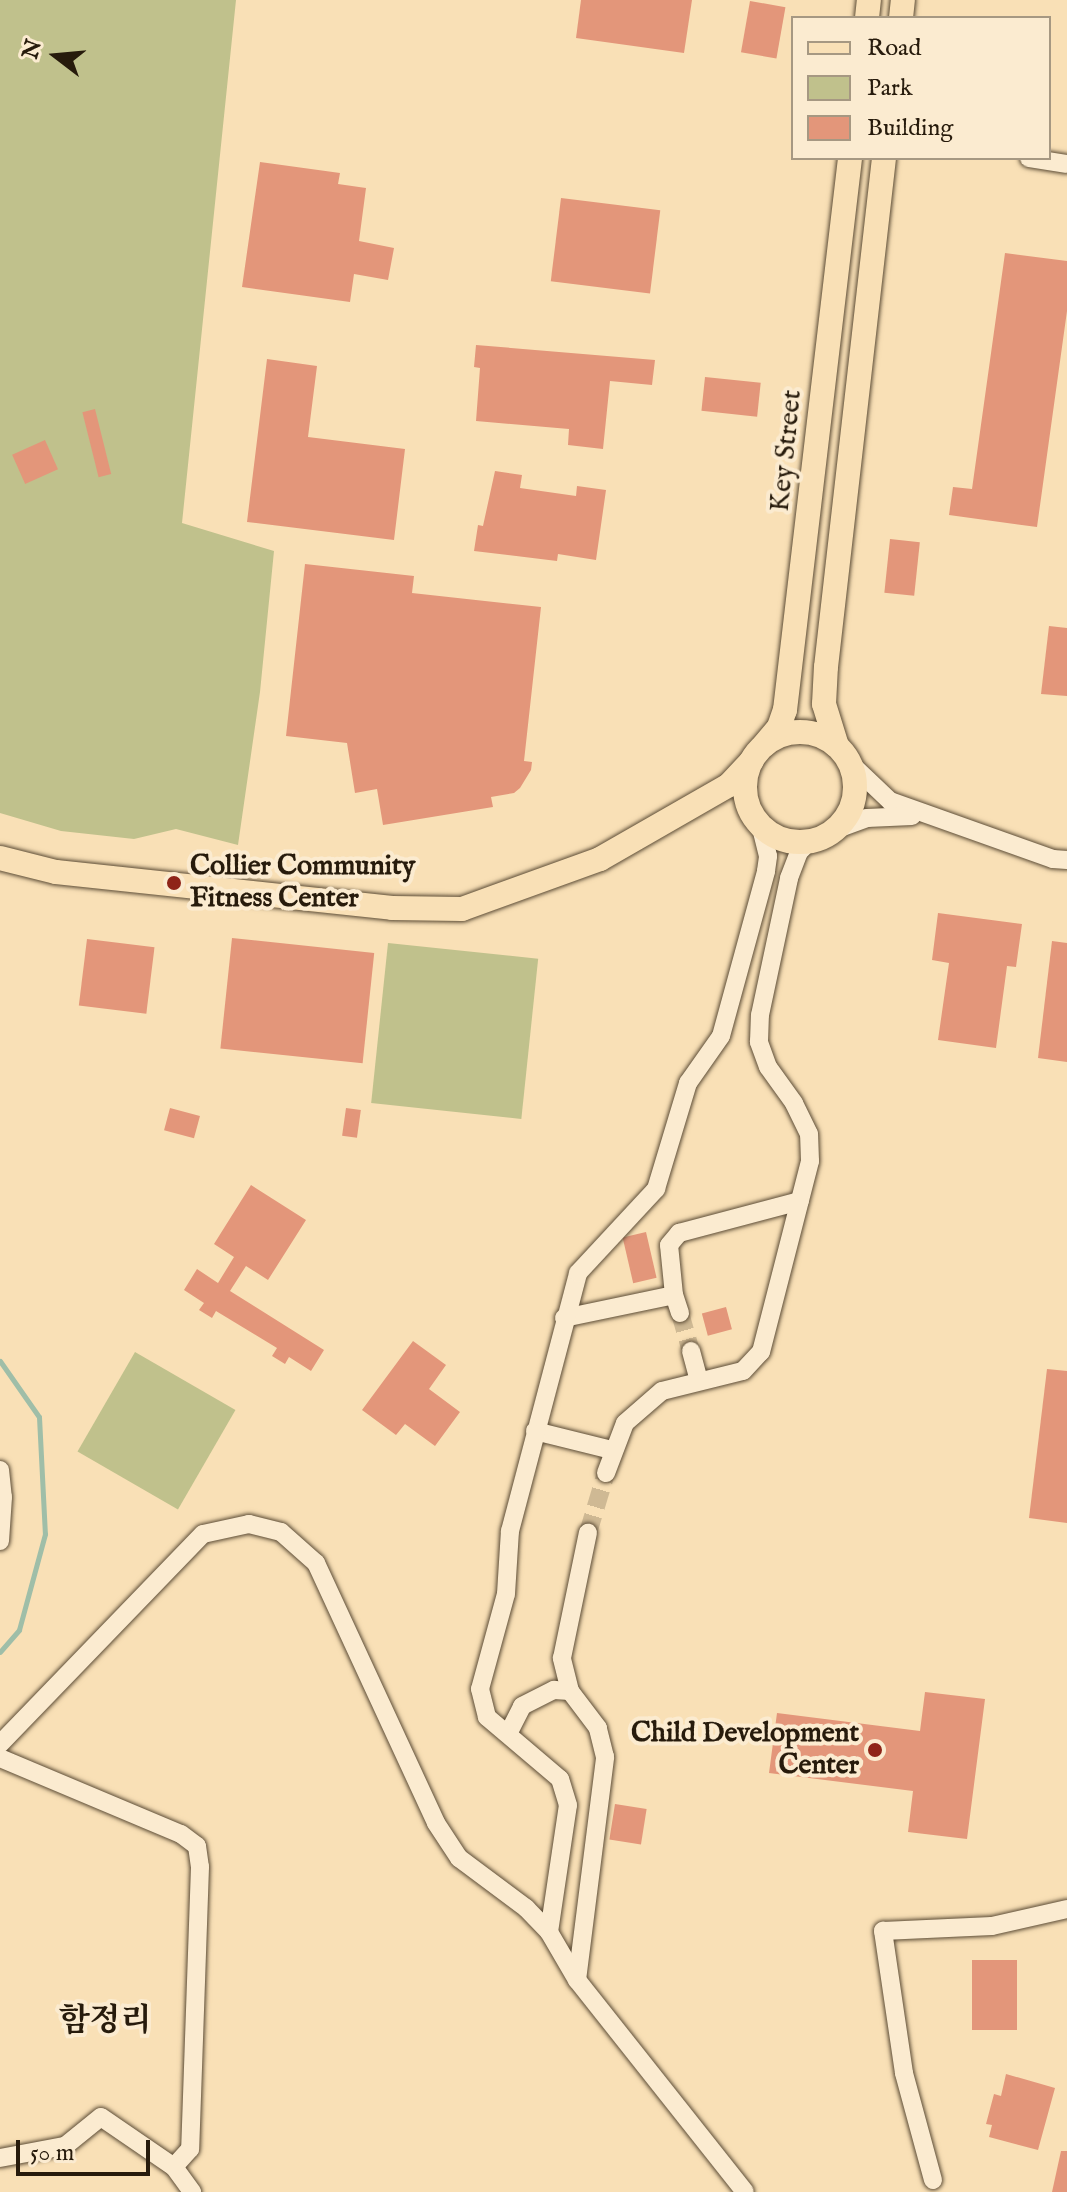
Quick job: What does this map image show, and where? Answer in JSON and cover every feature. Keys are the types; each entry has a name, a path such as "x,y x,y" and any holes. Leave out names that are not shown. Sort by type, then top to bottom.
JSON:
{"main road":[{"name":"Key Street","path":"758,753 779,727 785,710 850,160"},
{"path":"695,803 715,799 734,801 775,837 809,842 837,829 848,815 854,798 855,780 824,704 884,160"},
{"path":"0,858 56,872 392,908 462,909 600,859 729,785 778,736 809,732 843,754"},
{"path":"755,819 745,785 758,753"}],"street":[{"path":"1042,160 1067,164"},
{"path":"843,754 890,801 1067,860"},
{"path":"837,829 867,818 897,814 935,818"},
{"path":"549,1932 568,1805 560,1779 487,1717 480,1689 506,1594 510,1531 578,1273 656,1189 688,1083 721,1036 766,871 768,856 755,819"},
{"path":"606,1473 612,1450 625,1423 662,1391 743,1371 761,1352 810,1161 809,1134 794,1103 768,1067 759,1042 760,1015 789,878 799,852 809,842"},
{"path":"680,1313 674,1295 669,1245 679,1233 800,1201"},
{"path":"564,1318 674,1295"},
{"path":"691,1351 699,1381"},
{"path":"535,1431 612,1450"},
{"path":"0,1470 0,1541"},
{"path":"0,1744 203,1534 249,1524 281,1532 316,1563 436,1823 459,1858 526,1908 549,1932 577,1980 745,2192"},
{"path":"577,1980 605,1757 598,1728 570,1691 562,1658 588,1533"},
{"path":"508,1734 522,1706 554,1690 570,1691"},
{"path":"0,1758 181,1834 197,1846 200,1867 190,2149 174,2167"},
{"path":"933,2180 904,2073 883,1931 992,1926 1067,1909"},
{"path":"0,2158 65,2146 101,2117 174,2167 192,2192"}],"green space":[{"path":"0,0 236,0 182,523 274,551 260,692 238,845 176,829 134,839 61,831 0,813"},
{"path":"388,943 538,959 521,1119 371,1103"},
{"path":"135,1352 235,1410 178,1510 78,1452"}],"building":[{"path":"581,0 692,0 684,53 576,38"},
{"path":"750,1 785,7 776,58 741,52"},
{"path":"260,162 340,173 338,184 366,188 359,241 394,248 388,280 354,274 350,302 242,287"},
{"path":"561,198 660,210 650,294 551,281"},
{"path":"1005,253 1067,261 1067,311 1037,527 949,515 953,487 972,489"},
{"path":"476,345 655,360 652,385 610,381 603,449 568,445 569,429 476,421 480,368 474,367"},
{"path":"267,359 317,366 308,437 405,449 394,540 247,522"},
{"path":"705,377 761,383 757,417 701,411"},
{"path":"95,409 111,474 99,477 82,412"},
{"path":"45,440 58,469 25,484 12,455"},
{"path":"495,471 522,475 520,488 576,496 577,486 606,490 596,560 558,554 557,561 474,551 478,525 483,526"},
{"path":"890,539 920,542 914,596 884,593"},
{"path":"305,564 414,576 412,593 541,607 524,761 532,762 531,770 520,788 514,793 491,797 493,807 383,825 377,789 355,793 347,743 286,736"},
{"path":"1049,626 1067,628 1067,696 1041,694"},
{"path":"938,913 1022,924 1016,967 1007,966 996,1048 938,1040 949,963 932,960"},
{"path":"232,938 374,953 363,1063 220,1048"},
{"path":"87,939 154,947 146,1014 79,1006"},
{"path":"1052,941 1067,943 1067,1062 1038,1058"},
{"path":"170,1108 200,1116 194,1138 164,1130"},
{"path":"346,1108 361,1110 357,1138 342,1136"},
{"path":"251,1185 306,1220 268,1280 246,1266 230,1291 324,1350 311,1371 289,1357 285,1364 272,1356 277,1348 216,1311 212,1318 199,1310 204,1303 184,1290 197,1269 218,1283 234,1257 214,1244"},
{"path":"646,1232 657,1278 633,1283 623,1237"},
{"path":"726,1307 732,1329 708,1336 702,1313"},
{"path":"413,1341 446,1365 429,1389 460,1412 435,1446 405,1424 396,1435 362,1410"},
{"path":"1047,1369 1067,1371 1067,1523 1029,1518"},
{"name":"Child Development Center","path":"925,1692 985,1699 967,1839 908,1832 913,1791 769,1773 777,1713 920,1731"},
{"path":"615,1804 647,1809 641,1845 609,1840"},
{"path":"972,1960 1017,1960 1017,2030 972,2030"},
{"path":"1006,2074 1055,2088 1038,2150 989,2137 992,2125 986,2124 994,2094 1001,2096"},
{"path":"1061,2151 1067,2151 1067,2192 1052,2192"}],"waterway":[{"path":"0,1361 39,1417 45,1534 19,1630 0,1652"}],"tunnel":[{"path":"680,1313 691,1351"},
{"path":"588,1533 606,1473"}],"place":[{"name":"Collier Community Fitness Center","path":"174,883"},
{"name":"Child Development Center","path":"875,1750"}],"district":[{"name":"함정리","path":"105,2022"}]}
